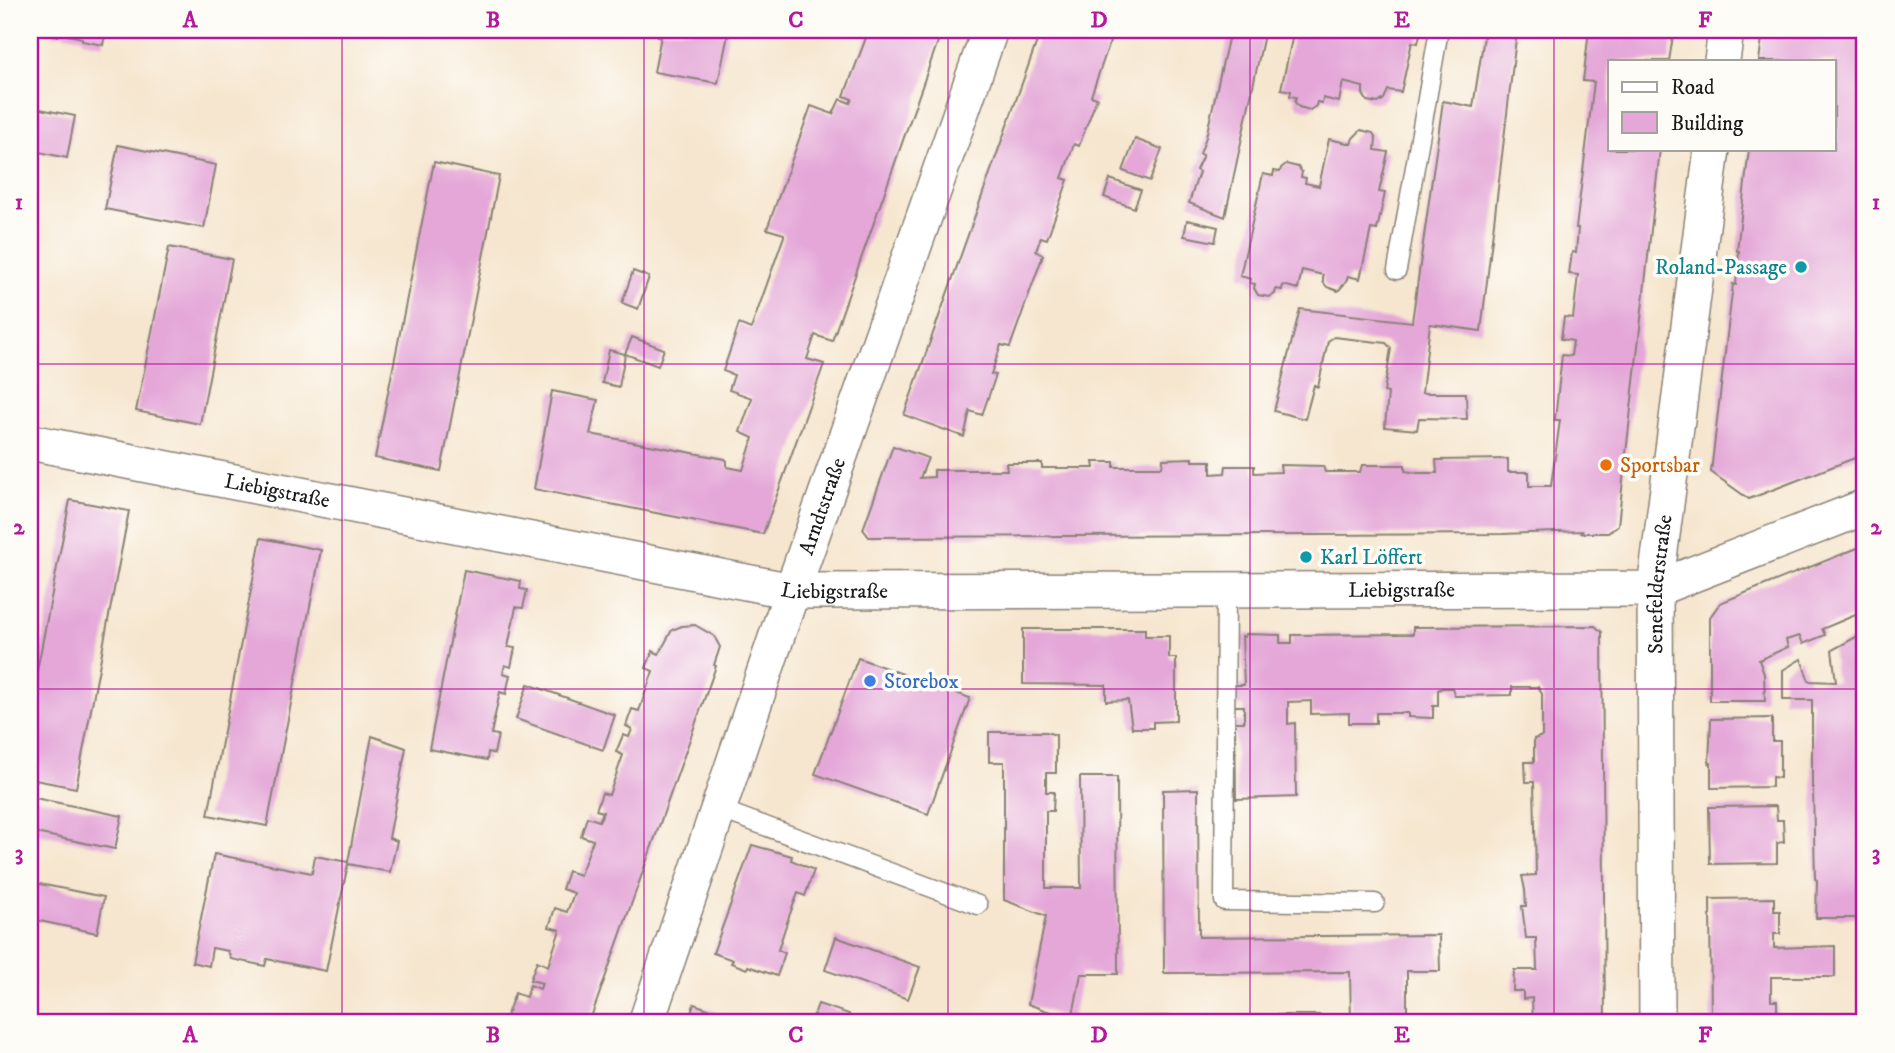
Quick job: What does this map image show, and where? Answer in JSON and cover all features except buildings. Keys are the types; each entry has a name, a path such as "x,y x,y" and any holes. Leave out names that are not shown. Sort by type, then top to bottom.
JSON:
{"street":[{"name":"Arndtstraße","path":"646,1023 792,591 990,30"},
{"path":"1722,60 1726,30"},
{"name":"Senefelderstraße","path":"1657,1023 1655,589 1712,150"},
{"name":"Liebigstraße","path":"30,442 792,591 1655,589"},
{"path":"1655,589 1865,507"}],"lane":[{"path":"1397,270 1440,30"},
{"path":"1226,590 1224,901 1375,903"},
{"path":"719,809 978,905"}],"place":[{"name":"Roland-Passage","path":"1801,267"},
{"name":"Sportsbar","path":"1606,465"},
{"name":"Karl Löffert","path":"1306,557"},
{"name":"Storebox","path":"870,681"}]}
